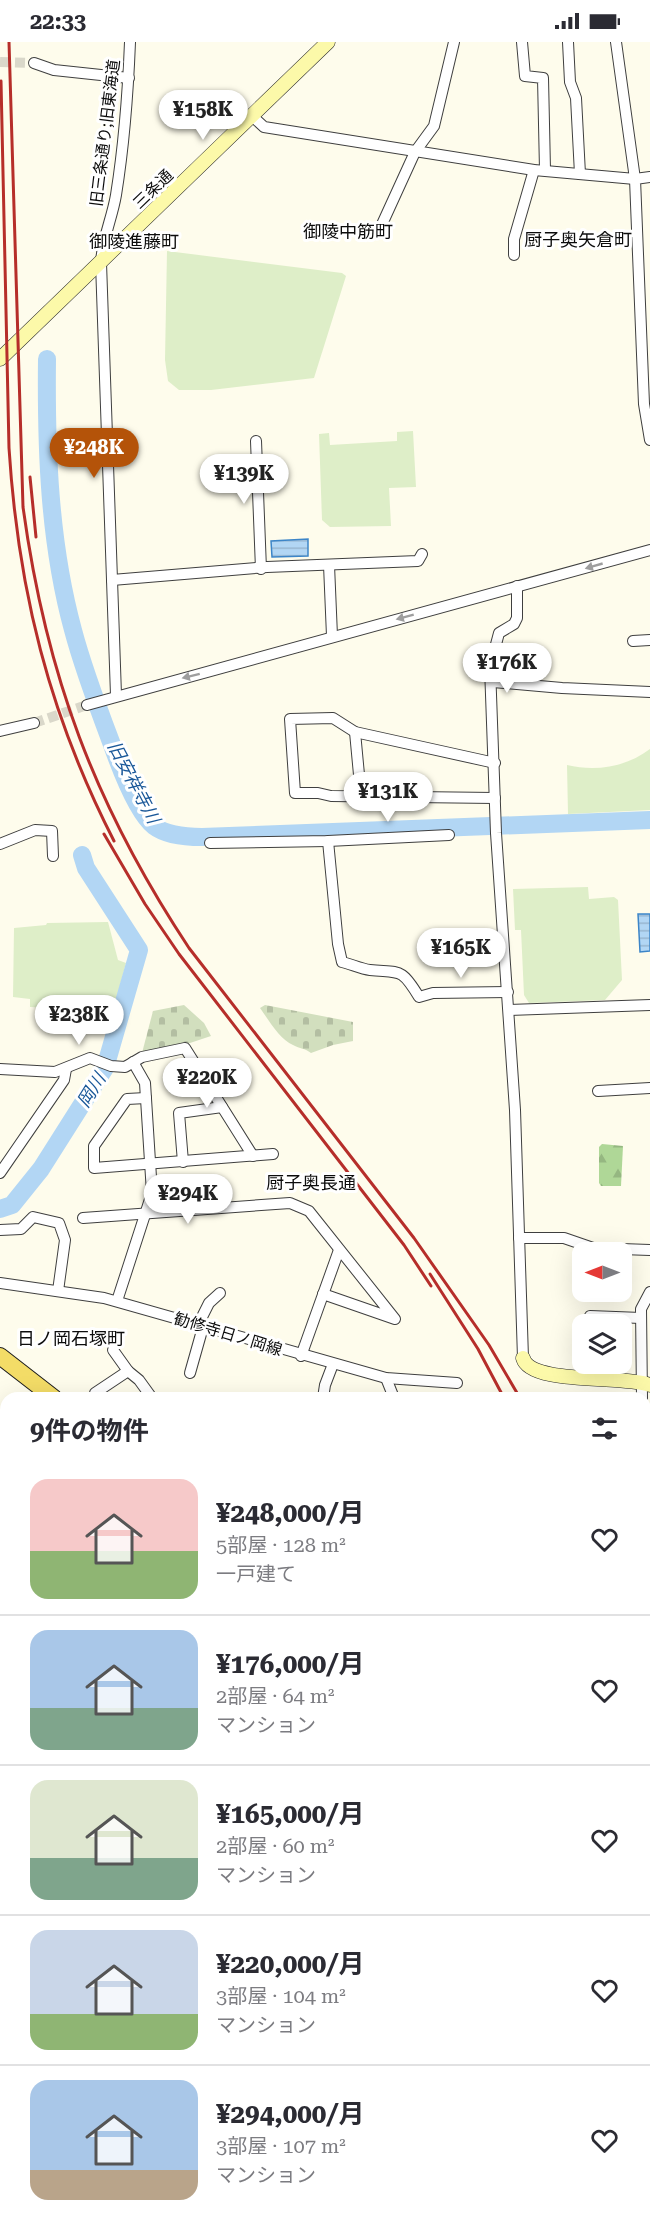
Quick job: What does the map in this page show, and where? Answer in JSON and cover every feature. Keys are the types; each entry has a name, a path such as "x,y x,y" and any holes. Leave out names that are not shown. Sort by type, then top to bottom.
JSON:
{"main road":[{"name":"三条通","path":"0,359 328,42"},
{"path":"0,1356 45,1392"},
{"path":"523,1358 530,1369 552,1376 646,1383"}],"street":[{"name":"旧三条通り;旧東海道","path":"116,695 101,263 103,238 115,197 129,78 130,42"},
{"path":"378,233 415,152 434,126 454,42"},
{"path":"514,255 514,239 540,170 543,78 525,76 522,42"},
{"path":"568,42 570,82 576,98 580,174"},
{"path":"616,42 635,179 646,369 644,404 650,440"},
{"path":"34,63 54,70 129,78"},
{"path":"252,116 264,127 415,152 540,170 635,179 650,177"},
{"path":"256,441 261,569"},
{"path":"93,702 650,550"},
{"path":"112,580 418,561 422,554"},
{"path":"329,565 332,636"},
{"path":"517,586 518,618 514,624 501,630 494,645 490,667 493,682 496,832 509,1010 523,1358"},
{"path":"633,641 650,640"},
{"path":"493,682 650,692"},
{"path":"495,763 355,732 333,718 290,719 295,793 495,798"},
{"path":"0,731 34,723"},
{"path":"355,732 361,796"},
{"path":"0,844 35,830 52,831 53,856"},
{"path":"210,843 328,841 449,835"},
{"path":"328,841 338,944 342,962 370,970 396,970 410,982 419,997 433,993 508,992"},
{"path":"509,1010 650,1005"},
{"path":"0,1069 55,1072 66,1069 79,1060 90,1058 111,1066 125,1067 142,1057 184,1048 254,1156"},
{"path":"117,1301 152,1193 145,1083 133,1062"},
{"path":"0,1173 64,1080 66,1069"},
{"path":"598,1091 650,1088"},
{"path":"146,1098 127,1099 94,1146 94,1168 273,1154"},
{"path":"183,1162 178,1113 222,1107"},
{"path":"83,1218 290,1203 309,1211 395,1319 323,1294"},
{"path":"0,1230 21,1229 33,1217 59,1223 65,1240 58,1291"},
{"path":"519,1238 564,1238 593,1248 650,1250"},
{"path":"301,1356 339,1250"},
{"name":"勧修寺日ノ岡線","path":"0,1283 117,1301 301,1356 386,1378 457,1383"},
{"path":"646,1383 641,1309 650,1292"},
{"path":"190,1373 209,1303 220,1293"},
{"path":"632,1318 641,1318"},
{"path":"113,1350 148,1392"},
{"path":"324,1392 333,1364"},
{"path":"96,1392 128,1371"},
{"path":"386,1378 392,1392"}],"green space":[{"path":"167,251 342,273 346,276 314,378 211,390 179,390 168,381 165,360"},
{"path":"413,431 416,487 389,488 391,526 330,527 322,520 319,434 329,433 330,445 397,441 397,432"},
{"path":"650,749 650,810 568,814 567,765 600,768 621,764"},
{"path":"588,887 589,899 614,897 618,900 622,980 605,1000 529,1003 524,995 521,930 515,930 513,889"},
{"path":"108,922 118,960 126,963 115,1004 66,1009 30,1007 30,999 13,997 14,928 46,925 47,923"},
{"path":"184,1005 204,1023 211,1036 166,1051 142,1053 153,1011"},
{"path":"265,1005 353,1022 353,1041 311,1053 288,1042 279,1034 260,1008"},
{"path":"602,1144 623,1146 621,1186 601,1186 599,1183 599,1147"}],"water":[{"path":"308,539 308,556 272,557 271,541"},
{"path":"638,914 650,914 650,951 640,952"}],"waterway":[{"name":"旧安祥寺川","path":"47,359 48,461 54,529 65,597 86,672 118,762 141,810 154,826 171,834 202,837 650,820"},
{"name":"岡川","path":"0,1209 12,1205 41,1169 105,1068 139,950 86,868 82,855"}],"tunnel":[{"path":"0,62 34,63"},
{"path":"34,723 87,705"}],"railway":[{"path":"9,42 23,507 45,627 79,737 101,790 127,843 189,948 414,1238 489,1345 516,1392"},
{"path":"1,81 9,448 20,551 40,650 55,698 71,746 114,841"},
{"path":"30,477 36,537"},
{"path":"104,834 145,904 179,954 404,1245 431,1286"},
{"path":"430,1274 478,1349 501,1392"}],"district":[{"name":"御陵中筋町","path":"348,231"},
{"name":"厨子奥矢倉町","path":"578,239"},
{"name":"御陵進藤町","path":"134,241"},
{"name":"厨子奥長通","path":"311,1182"},
{"name":"日ノ岡石塚町","path":"71,1338"}]}
